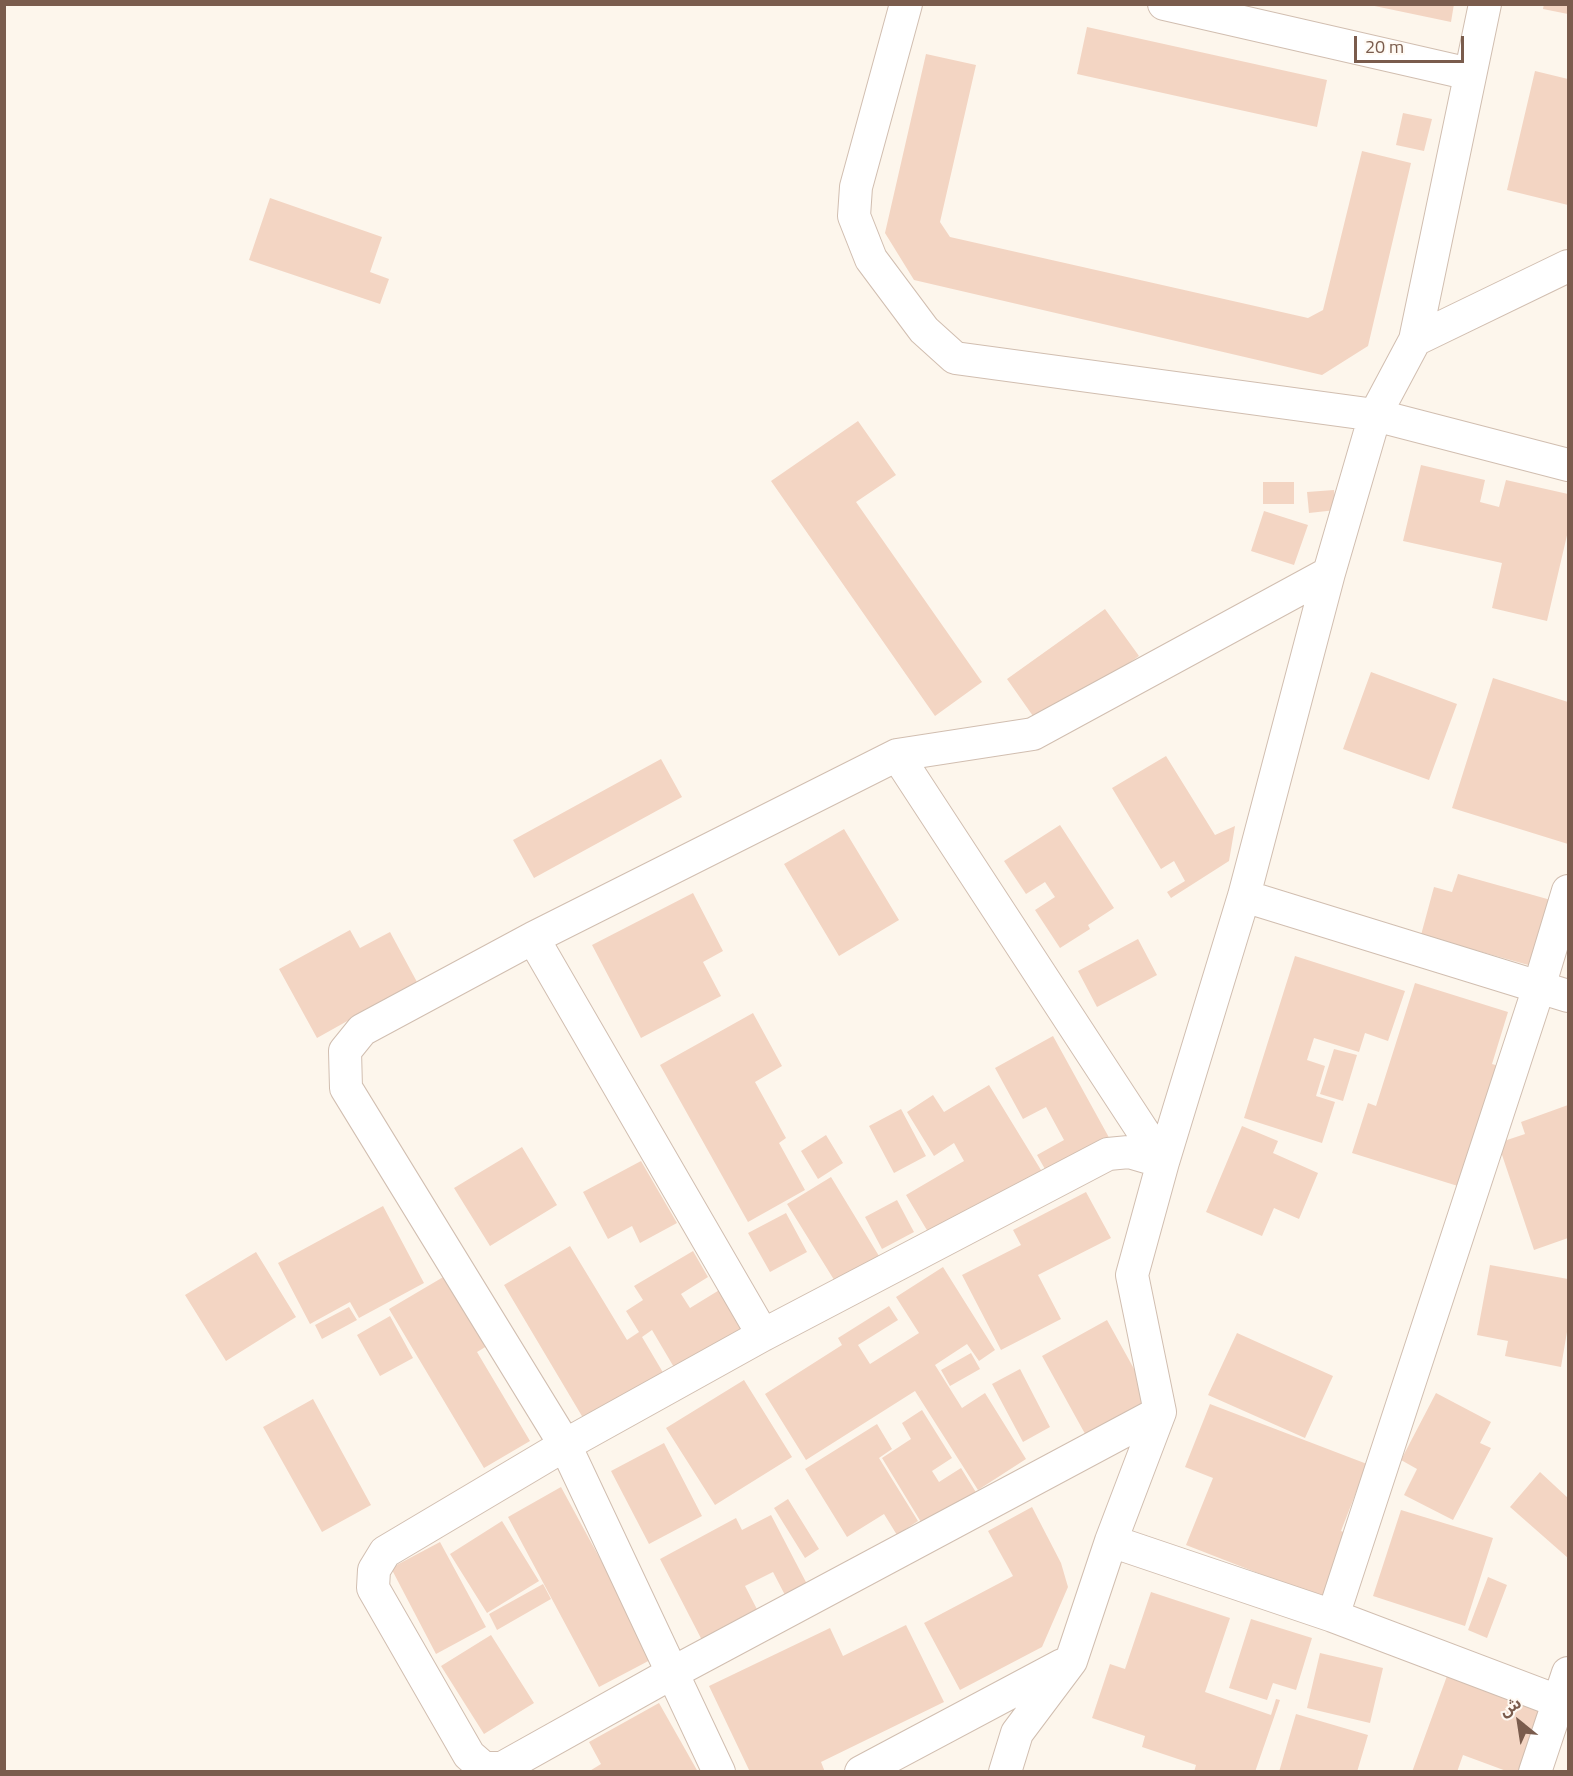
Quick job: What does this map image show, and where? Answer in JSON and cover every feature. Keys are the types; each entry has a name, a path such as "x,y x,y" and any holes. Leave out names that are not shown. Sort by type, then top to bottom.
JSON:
{"street":[{"path":"906,4 856,187 854,216 871,259 924,330 955,358 1375,415 1569,465"},
{"path":"1164,4 1470,74"},
{"path":"1005,1772 1017,1732 1071,1661 1111,1541 1160,1412 1131,1275 1244,896 1329,573 1375,415 1415,340 1485,4"},
{"path":"1415,340 1569,266"},
{"path":"719,1772 565,1445 346,1088 345,1051 362,1030 533,938 897,755 1033,734 1329,573"},
{"path":"897,755 1163,1162"},
{"path":"1333,1616 1554,991 1569,891"},
{"path":"1244,896 1554,991"},
{"path":"533,938 763,1335"},
{"path":"1160,1412 672,1673 502,1768 484,1768 469,1755 374,1588 374,1570 385,1552 565,1445 763,1335 1108,1154 1129,1152 1163,1162"},
{"path":"1111,1541 1565,1693 1535,1772"},
{"path":"861,1772 1071,1661"}],"building":[{"path":"1365,4 1454,4 1451,22"},
{"path":"1544,4 1568,4 1568,14 1543,9"},
{"path":"1087,27 1327,80 1317,127 1077,74"},
{"path":"926,54 976,65 940,222 950,237 1308,318 1323,310 1362,151 1411,163 1368,346 1322,375 914,280 885,233"},
{"path":"1535,71 1568,79 1568,205 1507,190"},
{"path":"1403,113 1432,119 1424,151 1396,145"},
{"path":"270,198 382,237 370,272 389,279 380,304 249,260"},
{"path":"858,421 896,475 856,502 982,682 935,716 771,481"},
{"path":"1421,465 1485,480 1480,502 1499,507 1506,480 1568,494 1568,531 1547,621 1492,608 1502,563 1403,541"},
{"path":"1263,482 1294,482 1294,504 1263,504"},
{"path":"1334,490 1336,510 1309,513 1307,492"},
{"path":"1264,511 1308,525 1294,565 1251,551"},
{"path":"1105,609 1139,656 1040,726 1007,679"},
{"path":"1371,672 1457,704 1429,780 1343,749"},
{"path":"1493,678 1568,702 1568,844 1452,808"},
{"path":"1166,756 1215,835 1235,826 1229,861 1171,898 1167,892 1185,881 1174,861 1161,869 1112,788"},
{"path":"661,759 682,797 534,878 513,840"},
{"path":"1060,825 1114,908 1088,925 1090,929 1060,948 1035,910 1055,897 1045,882 1026,894 1004,861"},
{"path":"844,829 899,920 839,956 784,864"},
{"path":"1458,874 1558,902 1539,968 1421,935 1434,887 1452,892"},
{"path":"693,893 723,951 703,962 721,996 641,1038 592,945"},
{"path":"350,930 360,948 390,932 417,982 317,1038 279,969"},
{"path":"1138,939 1157,975 1097,1007 1078,971"},
{"path":"1295,956 1405,991 1388,1041 1365,1033 1359,1052 1314,1038 1307,1060 1325,1066 1316,1096 1335,1102 1322,1143 1244,1118"},
{"path":"1415,983 1508,1012 1492,1064 1499,1066 1461,1187 1352,1153 1368,1103 1376,1106"},
{"path":"753,1013 782,1066 755,1082 786,1138 779,1143 805,1190 748,1222 660,1065"},
{"path":"1053,1036 1112,1143 1050,1178 1037,1155 1064,1140 1046,1107 1023,1119 995,1068"},
{"path":"1334,1049 1357,1055 1343,1101 1320,1094"},
{"path":"989,1085 1044,1175 934,1242 906,1195 964,1161 954,1143 934,1156 907,1112 933,1095 944,1112"},
{"path":"1568,1105 1568,1238 1534,1250 1498,1143 1525,1134 1521,1122"},
{"path":"901,1109 926,1156 894,1173 869,1126"},
{"path":"1242,1126 1278,1141 1273,1153 1318,1173 1299,1219 1274,1208 1262,1236 1206,1212"},
{"path":"826,1135 843,1163 818,1179 801,1151"},
{"path":"522,1147 557,1205 490,1246 454,1188"},
{"path":"641,1161 677,1223 640,1243 632,1226 608,1239 583,1192"},
{"path":"831,1177 879,1256 836,1283 787,1204"},
{"path":"1086,1192 1111,1238 1038,1275 1061,1319 1001,1350 962,1275 1021,1245 1013,1230"},
{"path":"897,1200 914,1232 882,1249 865,1217"},
{"path":"383,1206 424,1283 359,1318 350,1302 310,1324 278,1263"},
{"path":"786,1213 807,1252 770,1272 748,1233"},
{"path":"570,1246 627,1340 639,1332 626,1311 643,1300 634,1286 693,1251 708,1277 681,1294 690,1308 721,1289 744,1328 675,1369 652,1330 642,1337 671,1386 592,1433 504,1285"},
{"path":"256,1252 296,1317 226,1361 185,1295"},
{"path":"1490,1265 1568,1279 1568,1326 1561,1367 1505,1356 1508,1341 1477,1335"},
{"path":"943,1267 995,1350 979,1361 967,1344 935,1365 962,1408 985,1393 1026,1459 978,1490 915,1391 806,1460 765,1394 842,1345 838,1338 889,1306 898,1320 858,1345 870,1364 919,1333 896,1297"},
{"path":"445,1276 487,1346 477,1352 530,1441 484,1468 389,1309"},
{"path":"349,1307 357,1320 322,1339 315,1325"},
{"path":"390,1316 413,1358 380,1376 357,1335"},
{"path":"1107,1320 1154,1405 1089,1441 1042,1356"},
{"path":"1237,1333 1333,1376 1305,1438 1208,1395"},
{"path":"971,1353 980,1369 950,1386 941,1370"},
{"path":"1020,1369 1050,1427 1023,1442 992,1384"},
{"path":"744,1380 792,1457 715,1505 666,1428"},
{"path":"1436,1393 1491,1422 1480,1443 1491,1448 1453,1520 1404,1495 1417,1469 1401,1460"},
{"path":"313,1399 371,1505 322,1532 263,1427"},
{"path":"1210,1404 1367,1464 1341,1531 1353,1536 1327,1600 1186,1545 1213,1478 1185,1467"},
{"path":"922,1410 952,1458 932,1471 939,1482 961,1468 977,1494 924,1527 882,1458 911,1439 902,1423"},
{"path":"877,1424 892,1449 879,1458 918,1521 897,1535 884,1514 847,1537 805,1469"},
{"path":"664,1443 702,1516 649,1544 611,1471"},
{"path":"1540,1472 1568,1498 1568,1558 1510,1507"},
{"path":"561,1487 654,1658 599,1687 508,1517"},
{"path":"788,1499 819,1549 805,1558 774,1508"},
{"path":"1032,1507 1061,1563 1068,1587 1042,1647 960,1690 924,1623 1013,1576 988,1531"},
{"path":"1401,1510 1493,1538 1465,1626 1373,1596"},
{"path":"771,1515 808,1586 786,1597 773,1572 745,1586 761,1617 705,1646 660,1559 736,1518 742,1530"},
{"path":"502,1521 539,1581 487,1613 450,1554"},
{"path":"440,1542 486,1627 436,1654 391,1568"},
{"path":"1488,1577 1507,1585 1487,1638 1468,1630"},
{"path":"543,1584 551,1599 497,1630 489,1614"},
{"path":"1151,1592 1230,1618 1205,1692 1271,1715 1276,1699 1280,1700 1255,1772 1194,1772 1196,1765 1142,1747 1145,1736 1092,1718 1110,1664 1125,1669"},
{"path":"1251,1619 1312,1638 1296,1690 1273,1683 1267,1700 1229,1688"},
{"path":"906,1625 944,1702 821,1762 825,1772 750,1772 709,1686 830,1628 843,1656"},
{"path":"491,1635 534,1703 484,1734 441,1666"},
{"path":"1320,1653 1383,1668 1370,1723 1307,1708"},
{"path":"1447,1676 1550,1714 1528,1772 1509,1772 1463,1755 1457,1772 1412,1772"},
{"path":"659,1703 698,1772 588,1772 601,1764 589,1742"},
{"path":"1296,1714 1368,1735 1357,1772 1279,1772"}]}
